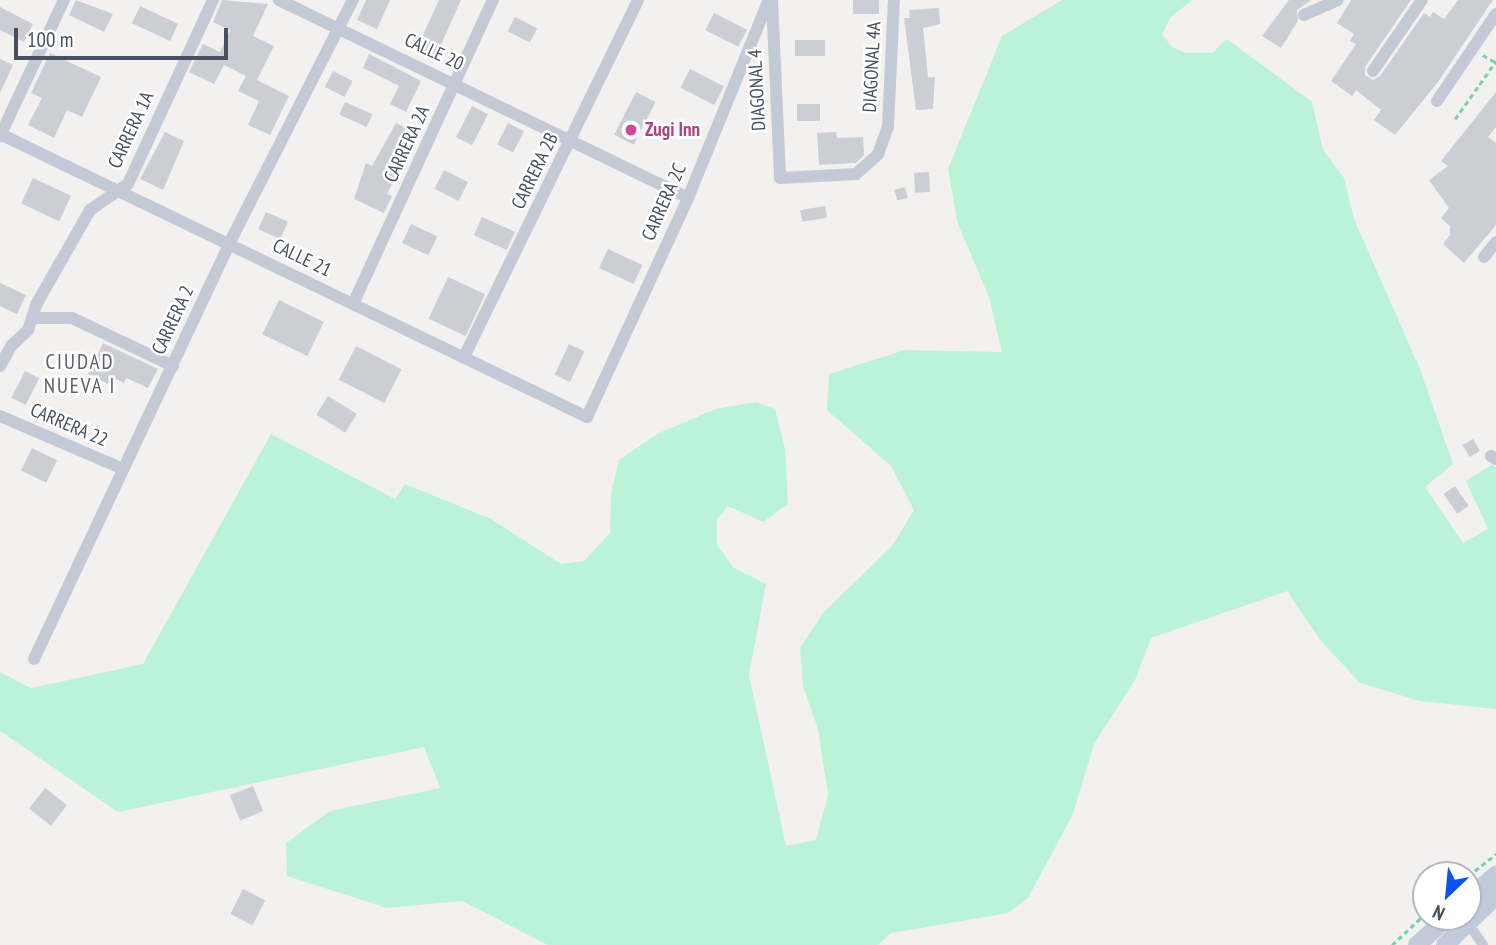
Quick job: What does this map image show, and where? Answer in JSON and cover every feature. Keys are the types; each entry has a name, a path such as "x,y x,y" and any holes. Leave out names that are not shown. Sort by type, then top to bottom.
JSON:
{"main road":[{"path":"1482,887 1496,875"},
{"path":"1445,945 1496,895"},
{"path":"1417,945 1432,931"}],"street":[{"path":"0,135 64,0"},
{"name":"CARRERA 1A","path":"0,366 34,318 42,294 90,210 121,190 213,0"},
{"name":"CALLE 20","path":"279,0 572,139 688,198"},
{"name":"CARRERA 2","path":"34,659 229,244 353,0"},
{"name":"CARRERA 2A","path":"353,304 493,0"},
{"name":"CARRERA 2B","path":"464,357 639,0"},
{"name":"DIAGONAL 4","path":"770,0 780,178"},
{"name":"CARRERA 2C","path":"587,416 688,198 770,0"},
{"name":"DIAGONAL 4A","path":"780,178 856,174 878,154 888,125 894,0"},
{"path":"1304,15 1338,0"},
{"path":"1373,71 1422,0"},
{"path":"1437,100 1496,14"},
{"name":"CALLE 21","path":"0,135 121,190 587,416"},
{"path":"1484,257 1496,242"},
{"path":"34,318 72,318 173,366"},
{"name":"CARRERA 22","path":"0,416 123,469"}],"path":[{"path":"1455,119 1496,61"}],"green space":[{"path":"1062,0 1192,0 1170,18 1162,34 1172,47 1186,53 1212,53 1227,39 1312,102 1323,150 1344,178 1354,219 1420,369 1453,464 1425,487 1463,543 1488,529 1466,481 1493,464 1496,468 1496,709 1420,701 1360,683 1321,641 1287,591 1151,638 1135,680 1094,744 1073,814 1028,898 1008,913 891,933 878,945 548,945 462,901 387,908 287,876 286,843 330,811 440,788 424,747 118,812 0,731 0,672 31,688 143,664 271,434 395,499 405,484 491,519 561,564 584,561 610,533 611,494 619,460 659,433 716,409 756,402 775,409 785,449 788,504 763,522 728,506 717,519 717,545 734,568 766,584 749,675 786,846 816,840 828,795 818,729 803,686 800,648 823,613 892,546 914,510 891,466 827,410 829,374 905,350 1002,352 989,297 958,224 948,169 1002,36"}],"building":[{"path":"76,0 113,14 104,32 69,15"},
{"path":"222,0 268,4 253,36 274,46 257,80 289,96 270,135 248,125 259,101 238,91 246,76 224,65 214,84 189,72 203,44 220,52 230,30 213,22"},
{"path":"366,0 390,0 377,29 357,20"},
{"path":"439,0 461,0 435,58 416,50"},
{"path":"853,0 879,0 879,14 853,14"},
{"path":"1289,0 1311,0 1297,10 1298,21 1281,48 1262,36"},
{"path":"1351,0 1411,0 1365,67 1365,75 1373,80 1380,76 1424,13 1430,17 1433,12 1444,19 1458,0 1493,0 1438,82 1395,135 1374,120 1381,110 1356,90 1352,96 1331,81 1356,44 1350,41 1354,34 1337,23"},
{"path":"140,6 178,24 170,41 132,23"},
{"path":"0,7 33,24 24,42 0,30"},
{"path":"939,8 940,24 923,28 928,77 935,77 933,109 916,110 904,18 910,18 909,10"},
{"path":"714,13 747,30 738,47 705,30"},
{"path":"515,17 537,28 530,43 508,31"},
{"path":"795,40 825,40 825,56 795,56"},
{"path":"50,53 101,77 82,117 67,110 54,138 28,125 42,98 31,93"},
{"path":"369,54 421,81 406,112 390,104 399,86 363,68"},
{"path":"0,59 13,65 0,93"},
{"path":"690,69 724,86 714,105 680,88"},
{"path":"333,71 353,81 344,97 325,87"},
{"path":"636,92 656,102 634,145 614,135"},
{"path":"1496,92 1496,127 1488,137 1496,143 1496,225 1464,263 1443,244 1450,235 1450,226 1441,218 1449,208 1429,180 1448,166 1441,161"},
{"path":"345,102 372,114 367,127 339,115"},
{"path":"797,104 820,104 820,121 797,121"},
{"path":"472,106 488,114 472,145 456,137"},
{"path":"396,123 418,134 387,194 392,196 384,213 354,199 366,163 372,166"},
{"path":"508,123 524,131 513,153 497,144"},
{"path":"165,132 184,141 163,190 140,179"},
{"path":"836,132 837,138 863,137 864,155 856,163 819,165 817,133"},
{"path":"444,170 468,182 459,201 434,189"},
{"path":"929,172 930,192 915,193 914,173"},
{"path":"33,178 71,196 59,221 21,203"},
{"path":"905,187 908,198 897,200 894,190"},
{"path":"825,206 827,218 802,222 800,210"},
{"path":"266,212 288,222 280,239 258,229"},
{"path":"482,217 515,232 507,250 474,235"},
{"path":"411,224 437,236 428,255 402,243"},
{"path":"608,249 642,265 634,284 599,268"},
{"path":"448,277 485,294 466,336 429,319"},
{"path":"0,283 26,295 17,314 0,306"},
{"path":"279,300 324,322 307,356 262,334"},
{"path":"103,343 158,369 148,388 126,378 124,383 112,377 108,384 88,374"},
{"path":"569,344 584,351 570,382 555,375"},
{"path":"356,346 401,369 384,403 339,380"},
{"path":"25,371 39,378 26,405 11,398"},
{"path":"328,396 357,414 345,433 316,415"},
{"path":"1473,439 1480,451 1470,457 1463,445"},
{"path":"32,448 57,460 46,483 21,470"},
{"path":"1455,486 1469,506 1457,514 1444,494"},
{"path":"253,786 263,811 240,820 230,795"},
{"path":"45,788 67,805 51,826 29,808"},
{"path":"243,889 265,900 253,925 230,914"}],"place":[{"name":"Zugi Inn","path":"631,130"}],"district":[{"name":"CIUDAD NUEVA I","path":"80,374"}]}
